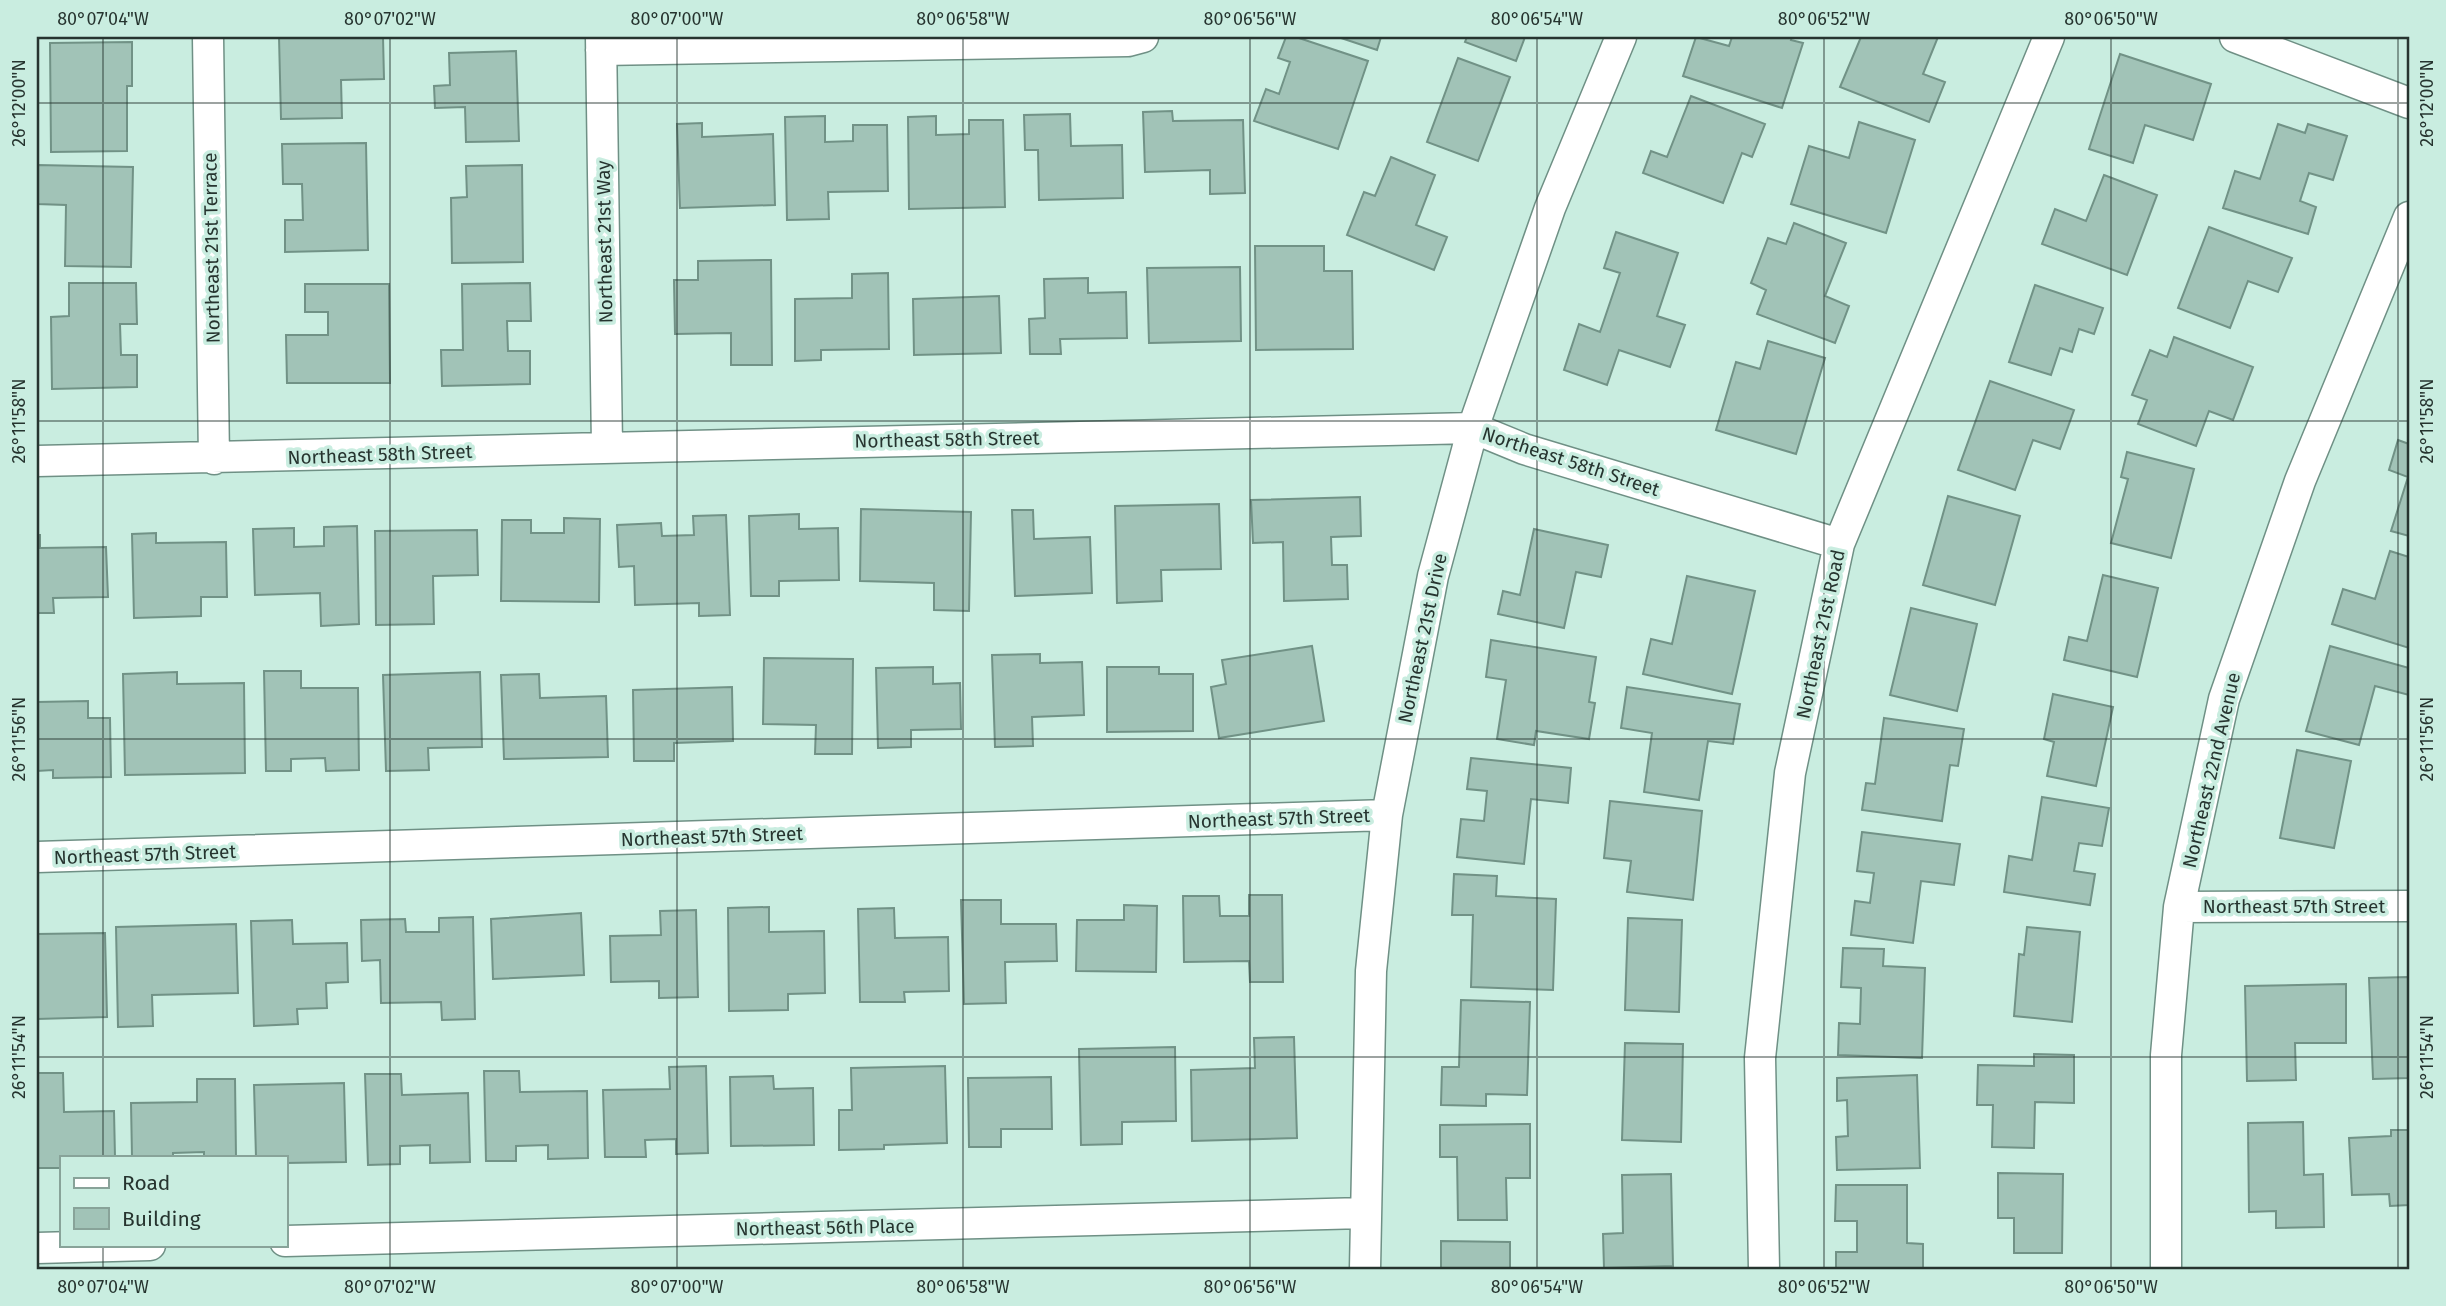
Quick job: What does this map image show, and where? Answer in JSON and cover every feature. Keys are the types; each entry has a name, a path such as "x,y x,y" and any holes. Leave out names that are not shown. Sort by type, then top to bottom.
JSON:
{"street":[{"name":"Northeast 21st Terrace","path":"208,37 214,459"},
{"path":"601,43 1128,41 1143,37"},
{"name":"Northeast 21st Drive","path":"1365,1269 1364,1213 1371,971 1387,815 1433,576 1473,428 1550,208 1621,37"},
{"name":"Northeast 21st Road","path":"1764,1269 1760,1058 1790,773 1839,544 2049,37"},
{"path":"2235,37 2409,103"},
{"name":"Northeast 21st Way","path":"601,43 607,446"},
{"name":"Northeast 22nd Avenue","path":"2166,1269 2166,1055 2179,907 2224,699 2300,481 2409,217"},
{"name":"Northeast 58th Street","path":"37,461 1473,428 1524,449 1839,544"},
{"name":"Northeast 57th Street","path":"37,857 1387,815"},
{"name":"Northeast 57th Street","path":"2179,907 2409,906"},
{"name":"Northeast 56th Place","path":"287,1241 1364,1213"},
{"path":"37,1248 112,1246"}],"building":[{"path":"279,37 383,37 384,79 341,80 342,118 281,119"},
{"path":"1286,37 1296,37 1368,61 1338,149 1254,121 1266,89 1279,94 1290,62 1278,58"},
{"path":"1338,37 1381,37 1377,50"},
{"path":"1467,37 1525,37 1516,61 1465,42"},
{"path":"1696,37 1729,46 1732,37 1792,37 1791,40 1803,43 1782,108 1683,76"},
{"path":"1861,37 1938,37 1923,74 1945,82 1929,122 1840,87"},
{"path":"132,42 132,86 127,86 127,151 51,152 50,43"},
{"path":"516,51 519,141 466,142 465,107 435,108 434,86 450,85 449,53"},
{"path":"2120,54 2211,84 2193,140 2145,125 2133,163 2089,149"},
{"path":"1458,58 1510,77 1478,161 1427,142"},
{"path":"1691,96 1765,124 1752,157 1742,153 1723,203 1643,173 1651,151 1667,157"},
{"path":"1172,111 1173,121 1243,120 1245,193 1210,194 1210,170 1145,172 1143,112"},
{"path":"1070,114 1071,146 1122,145 1123,198 1039,200 1038,150 1025,150 1024,115"},
{"path":"825,116 825,142 853,141 853,125 887,125 888,191 828,192 829,219 787,220 785,117"},
{"path":"936,116 936,135 969,134 969,120 1003,120 1005,207 909,209 908,117"},
{"path":"1859,122 1915,140 1886,233 1791,204 1809,146 1849,158"},
{"path":"702,123 702,137 773,134 775,205 680,208 677,124"},
{"path":"2278,124 2305,133 2308,124 2347,136 2333,180 2309,173 2300,201 2316,207 2308,234 2223,208 2235,171 2260,179"},
{"path":"366,143 368,250 285,252 285,220 303,220 302,184 283,184 282,144"},
{"path":"1391,157 1435,175 1416,225 1447,237 1434,270 1347,235 1364,192 1375,196"},
{"path":"37,165 133,167 131,267 65,266 66,205 37,204"},
{"path":"522,165 523,262 452,263 451,198 467,197 466,166"},
{"path":"2104,175 2157,195 2127,275 2042,244 2055,209 2086,221"},
{"path":"1794,223 1846,243 1825,296 1849,306 1835,343 1757,314 1766,290 1751,283 1768,238 1786,244"},
{"path":"2209,227 2292,258 2278,292 2248,281 2230,328 2178,308"},
{"path":"1616,232 1678,253 1657,316 1685,325 1670,367 1619,350 1607,385 1564,370 1579,324 1600,332 1620,273 1604,268"},
{"path":"1255,246 1324,246 1324,271 1352,271 1353,349 1256,350"},
{"path":"771,260 772,365 731,365 731,333 675,334 674,280 698,280 698,261"},
{"path":"1240,267 1241,341 1149,343 1147,268"},
{"path":"888,273 889,349 821,350 821,360 795,361 795,299 852,298 852,274"},
{"path":"1088,278 1088,293 1126,292 1127,338 1060,339 1061,354 1030,354 1029,319 1045,318 1044,279"},
{"path":"69,283 136,283 137,324 120,324 121,355 137,355 137,387 52,389 51,317 69,316"},
{"path":"530,283 531,321 507,321 508,351 530,351 530,384 442,386 441,350 463,350 462,284"},
{"path":"305,284 389,284 390,383 287,383 286,335 328,335 328,312 305,312"},
{"path":"2035,285 2103,308 2094,334 2079,329 2072,352 2060,348 2051,375 2009,362"},
{"path":"999,296 1001,353 914,355 913,299"},
{"path":"2174,337 2253,367 2233,420 2209,411 2196,446 2138,424 2147,400 2132,395 2150,350 2167,357"},
{"path":"1768,341 1825,358 1796,454 1716,430 1736,362 1760,369"},
{"path":"1990,381 2074,410 2060,449 2033,440 2015,490 1958,470"},
{"path":"2398,440 2409,444 2409,536 2391,531 2408,477 2389,470"},
{"path":"2127,452 2194,469 2171,558 2111,543 2128,479 2121,477"},
{"path":"1948,496 2020,516 1995,605 1923,585"},
{"path":"1360,497 1361,536 1331,537 1332,565 1347,565 1348,599 1284,601 1283,542 1253,543 1251,500"},
{"path":"1219,504 1221,569 1161,570 1162,601 1117,603 1115,506"},
{"path":"861,509 971,512 969,611 934,610 934,583 860,581"},
{"path":"1012,510 1033,510 1034,539 1090,537 1092,593 1015,596"},
{"path":"799,514 799,529 838,528 839,580 779,581 779,596 751,596 749,516"},
{"path":"726,515 730,615 699,616 699,603 635,605 634,566 619,567 617,525 661,523 662,536 694,535 693,516"},
{"path":"564,518 600,519 599,602 501,601 502,520 531,520 531,533 564,533"},
{"path":"357,526 359,624 321,626 320,593 255,595 253,529 294,528 294,547 324,546 324,527"},
{"path":"1534,529 1608,545 1601,577 1576,572 1564,628 1498,614 1503,591 1520,595"},
{"path":"477,530 478,575 433,576 434,624 376,625 375,531"},
{"path":"156,533 156,543 226,542 227,597 201,597 201,616 134,618 132,534"},
{"path":"37,535 40,535 40,548 106,547 108,597 53,598 54,613 37,613"},
{"path":"2390,551 2409,557 2409,648 2332,624 2343,589 2375,599"},
{"path":"2103,575 2158,588 2137,677 2064,660 2069,637 2087,641"},
{"path":"1687,576 1755,591 1732,694 1643,674 1651,639 1672,644"},
{"path":"1911,608 1977,624 1957,711 1890,695"},
{"path":"1491,640 1596,657 1589,702 1595,703 1589,739 1536,731 1534,745 1497,739 1506,680 1486,677"},
{"path":"1312,646 1324,721 1219,738 1211,687 1226,684 1222,660"},
{"path":"2330,646 2409,668 2409,695 2375,686 2359,745 2306,731"},
{"path":"1040,654 1040,663 1082,662 1084,715 1032,717 1033,746 995,747 992,655"},
{"path":"764,658 853,659 852,754 815,754 816,725 763,724"},
{"path":"933,667 933,684 960,683 961,729 911,730 911,747 878,748 876,668"},
{"path":"1107,667 1159,667 1159,674 1193,674 1193,731 1107,732"},
{"path":"264,671 301,671 301,688 358,688 359,770 326,771 325,758 291,759 291,771 266,771"},
{"path":"177,672 177,684 244,683 245,773 125,775 123,674"},
{"path":"480,672 482,747 428,748 429,770 386,771 383,675"},
{"path":"539,674 540,698 606,696 608,757 504,759 501,675"},
{"path":"732,687 733,741 674,743 674,761 634,761 633,690"},
{"path":"1627,687 1740,704 1733,744 1708,741 1699,800 1644,792 1652,733 1621,728"},
{"path":"2053,694 2113,707 2096,786 2047,776 2054,742 2044,739"},
{"path":"88,701 88,718 110,718 111,777 53,778 53,770 37,771 37,702"},
{"path":"1884,718 1964,729 1958,766 1950,765 1942,821 1862,810 1866,783 1875,784"},
{"path":"2297,750 2351,761 2334,848 2280,838"},
{"path":"1471,758 1571,768 1568,803 1531,799 1524,864 1457,857 1461,819 1484,821 1487,791 1467,789"},
{"path":"2042,797 2109,808 2102,846 2079,843 2074,871 2095,874 2090,905 2004,892 2009,856 2032,860"},
{"path":"1610,801 1702,811 1693,900 1627,892 1631,861 1604,858"},
{"path":"1862,832 1960,844 1954,885 1921,881 1913,943 1851,935 1855,901 1870,903 1874,873 1857,871"},
{"path":"1454,874 1497,876 1496,896 1556,899 1553,990 1471,987 1473,915 1452,915"},
{"path":"1249,895 1282,895 1283,982 1250,982 1249,961 1184,962 1183,896 1219,896 1220,916 1249,916"},
{"path":"961,900 1001,900 1001,924 1056,924 1057,961 1005,962 1006,1003 964,1004"},
{"path":"1124,905 1157,906 1156,972 1076,971 1077,920 1124,920"},
{"path":"769,907 769,932 824,931 825,993 788,994 788,1010 729,1011 728,908"},
{"path":"894,908 895,938 948,937 949,991 904,992 905,1002 860,1002 858,909"},
{"path":"696,910 698,997 659,998 659,981 611,982 610,936 661,935 660,911"},
{"path":"581,913 584,975 493,979 491,919"},
{"path":"473,917 475,1019 442,1020 441,1002 381,1003 380,960 362,961 361,920 405,919 406,932 439,932 439,918"},
{"path":"1628,918 1682,920 1679,1012 1625,1010"},
{"path":"292,920 293,944 347,943 348,982 326,983 327,1008 297,1009 298,1024 254,1026 251,921"},
{"path":"236,924 238,993 152,995 153,1026 118,1027 116,927"},
{"path":"2027,927 2080,932 2072,1022 2014,1016 2019,954 2024,955"},
{"path":"105,933 107,1017 37,1019 37,934"},
{"path":"1843,948 1884,949 1883,966 1925,968 1922,1058 1838,1055 1839,1023 1860,1024 1861,988 1841,987"},
{"path":"2408,977 2409,1078 2373,1079 2369,978"},
{"path":"2346,984 2346,1043 2295,1043 2296,1080 2247,1081 2245,986"},
{"path":"1461,1000 1530,1002 1527,1095 1486,1094 1486,1106 1441,1105 1442,1067 1459,1067"},
{"path":"1294,1037 1297,1138 1192,1141 1191,1070 1255,1068 1254,1038"},
{"path":"1625,1043 1683,1044 1681,1142 1622,1140"},
{"path":"1175,1047 1176,1121 1122,1122 1122,1144 1081,1145 1079,1049"},
{"path":"2034,1054 2074,1055 2074,1103 2035,1102 2034,1148 1992,1147 1993,1105 1977,1105 1978,1065 2034,1066"},
{"path":"706,1066 708,1153 676,1154 676,1139 645,1140 646,1157 605,1157 603,1090 670,1089 669,1067"},
{"path":"945,1066 947,1143 839,1150 839,1110 852,1110 851,1068"},
{"path":"484,1071 519,1071 520,1092 587,1091 588,1158 548,1159 548,1145 516,1146 516,1161 486,1161"},
{"path":"37,1073 63,1073 64,1112 114,1111 115,1156 60,1156 60,1168 37,1168"},
{"path":"365,1074 401,1074 402,1095 468,1093 470,1162 430,1163 430,1145 400,1146 400,1164 368,1165"},
{"path":"1917,1075 1920,1168 1837,1170 1836,1137 1848,1136 1847,1100 1837,1101 1837,1078"},
{"path":"773,1076 774,1089 813,1088 814,1145 731,1146 730,1077"},
{"path":"1051,1077 1052,1129 1001,1129 1001,1147 969,1147 968,1078"},
{"path":"197,1079 235,1079 236,1156 204,1156 204,1152 173,1153 173,1156 132,1156 131,1103 197,1102"},
{"path":"344,1083 346,1162 287,1163 287,1156 256,1156 254,1085"},
{"path":"2303,1122 2304,1175 2323,1174 2324,1227 2276,1228 2276,1211 2249,1212 2248,1123"},
{"path":"1530,1124 1530,1178 1506,1178 1507,1220 1458,1220 1457,1157 1440,1157 1440,1125"},
{"path":"2391,1130 2409,1130 2409,1205 2390,1206 2389,1194 2352,1195 2349,1138 2391,1136"},
{"path":"1998,1173 2063,1174 2062,1253 2014,1253 2014,1218 1998,1218"},
{"path":"1671,1174 1673,1266 1604,1268 1603,1234 1623,1233 1622,1175"},
{"path":"1836,1185 1907,1185 1907,1243 1923,1244 1923,1269 1836,1269 1836,1252 1857,1252 1857,1221 1835,1221"},
{"path":"1441,1241 1510,1242 1510,1269 1441,1269"}]}
